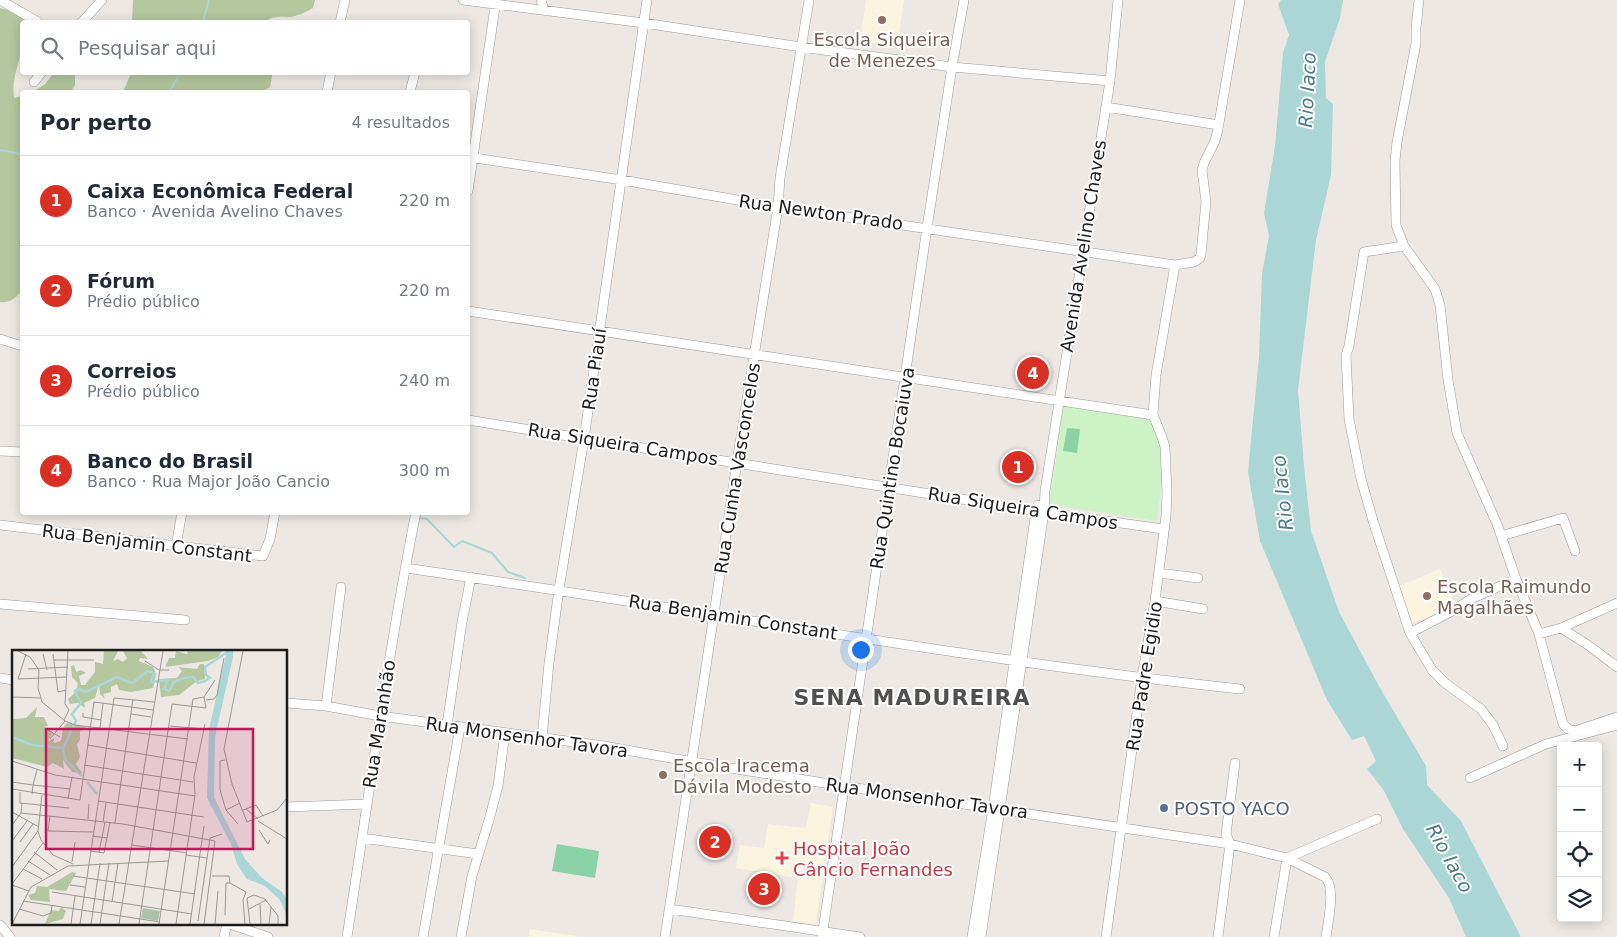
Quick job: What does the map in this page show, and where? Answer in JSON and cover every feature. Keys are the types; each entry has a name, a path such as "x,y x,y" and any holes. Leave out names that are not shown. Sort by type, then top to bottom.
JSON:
{"street":[{"path":"0,0 35,20"},
{"path":"84,20 102,0"},
{"path":"340,20 345,0"},
{"path":"463,0 495,2 952,67 1110,81"},
{"path":"541,0 544,10"},
{"name":"Rua Piauí","path":"542,738 548,671 559,590 584,439 647,0"},
{"name":"Rua Cunha Vasconcelos","path":"666,937 767,265 778,207 780,178 809,0"},
{"name":"Rua Quintino Bocaiuva","path":"822,934 865,638 890,488 927,228 964,0"},
{"name":"Avenida Avelino Chaves","path":"981,937 996,808 1017,661 1110,81 1118,0"},
{"path":"470,312 1153,415 1156,375 1175,265 1194,262 1200,258 1206,202 1202,170 1215,141 1219,125 1240,0"},
{"path":"1419,0 1416,43 1407,84 1395,161 1396,225 1404,246 1435,289 1440,305 1456,433 1501,536 1516,579 1539,634 1563,724 1568,729 1575,731 1617,717"},
{"path":"470,157 495,2"},
{"path":"34,82 40,75"},
{"path":"327,90 330,75"},
{"path":"410,90 414,75"},
{"path":"1106,107 1219,125"},
{"name":"Rua Newton Prado","path":"470,157 622,180 778,207 1175,265"},
{"path":"1404,246 1364,252 1346,355 1349,419 1361,479 1410,632 1432,670 1445,683 1481,709 1493,725 1503,746"},
{"path":"0,339 20,345"},
{"name":"Rua Padre Egidio","path":"1106,937 1142,676 1159,573 1167,493 1165,447 1153,415"},
{"name":"Rua Siqueira Campos","path":"470,420 890,488 1163,529"},
{"path":"0,450 20,452"},
{"path":"176,546 181,515"},
{"name":"Rua Benjamin Constant","path":"0,525 264,556 270,539 274,515"},
{"name":"Rua Maranhão","path":"347,937 380,716 415,515"},
{"path":"1501,536 1562,518 1575,551"},
{"name":"Rua Benjamin Constant","path":"405,568 1017,661 1240,689"},
{"path":"1159,573 1198,578"},
{"path":"447,726 459,639 471,577"},
{"path":"1410,632 1478,596 1516,579"},
{"path":"326,706 342,587"},
{"path":"1155,601 1203,608"},
{"path":"1539,634 1562,628 1617,603"},
{"path":"0,604 184,620"},
{"path":"1562,628 1617,667"},
{"name":"Rua Monsenhor Tavora","path":"288,703 326,706 447,726 604,746 843,786 1230,844 1286,858 1330,881 1331,889 1326,937"},
{"path":"1470,778 1546,744 1617,725"},
{"path":"424,937 460,727"},
{"path":"461,937 472,876 498,786 505,733"},
{"path":"1218,937 1230,844 1226,834 1235,763"},
{"path":"288,807 367,804"},
{"name":"Avenida Avelino Chaves","path":"972,937 996,808"},
{"path":"1274,937 1286,858 1377,819"},
{"path":"362,838 478,854"},
{"path":"670,909 822,934 860,937"},
{"path":"224,937 227,924"},
{"path":"230,924 268,937"},
{"path":"0,925 10,937"}],"shaded area":[{"name":"Escola Siqueira de Menezes","path":"866,0 904,0 897,47 860,41"},
{"name":"Escola Raimundo Magalhães","path":"1440,569 1456,606 1413,623 1399,586"},
{"name":"Hospital João Câncio Fernandes","path":"811,803 833,807 816,924 793,921 798,878 736,868 740,845 764,848 768,824 806,828"},
{"path":"530,929 583,937 529,937"}],"green space":[{"path":"133,0 315,0 313,8 305,12 290,17 272,18 269,20 132,20"},
{"path":"0,8 16,12 30,20 20,20 20,57 14,87 14,98 20,96 20,292 7,302 0,302"},
{"path":"52,75 75,75 75,85 72,90 36,90 45,84"},
{"path":"130,75 272,75 270,87 265,90 124,90"},
{"path":"1064,405 1153,420 1162,445 1163,469 1157,521 1049,504"},
{"path":"1067,428 1080,429 1077,453 1063,451"},
{"path":"557,844 599,851 595,878 552,871"}],"water":[{"name":"Rio Iaco","path":"1281,0 1343,0 1340,18 1325,62 1326,98 1333,104 1331,175 1316,240 1298,390 1311,531 1339,612 1380,688 1426,766 1427,785 1461,821 1521,937 1466,937 1449,898 1403,829 1383,789 1367,769 1376,761 1364,736 1352,740 1327,700 1260,541 1248,472 1259,357 1262,273 1269,236 1264,213 1275,146 1283,53 1289,35 1278,4"}],"waterway":[{"path":"204,20 209,0"},
{"path":"170,90 179,75"},
{"path":"0,150 20,154"},
{"path":"418,518 427,519 454,547 462,541 492,553 508,572 525,578"}],"place":[{"name":"Escola Siqueira de Menezes","path":"882,20"},
{"name":"Banco do Brasil","path":"1033,373"},
{"name":"Caixa Econômica Federal","path":"1018,467"},
{"name":"Escola Raimundo Magalhães","path":"1427,596"},
{"name":"Escola Iracema Dávila Modesto","path":"663,775"},
{"name":"POSTO YACO","path":"1164,808"},
{"name":"Fórum","path":"715,842"},
{"name":"Hospital João Câncio Fernandes","path":"782,858"},
{"name":"Correios","path":"764,889"}],"district":[{"name":"SENA MADUREIRA","path":"912,697"}]}
